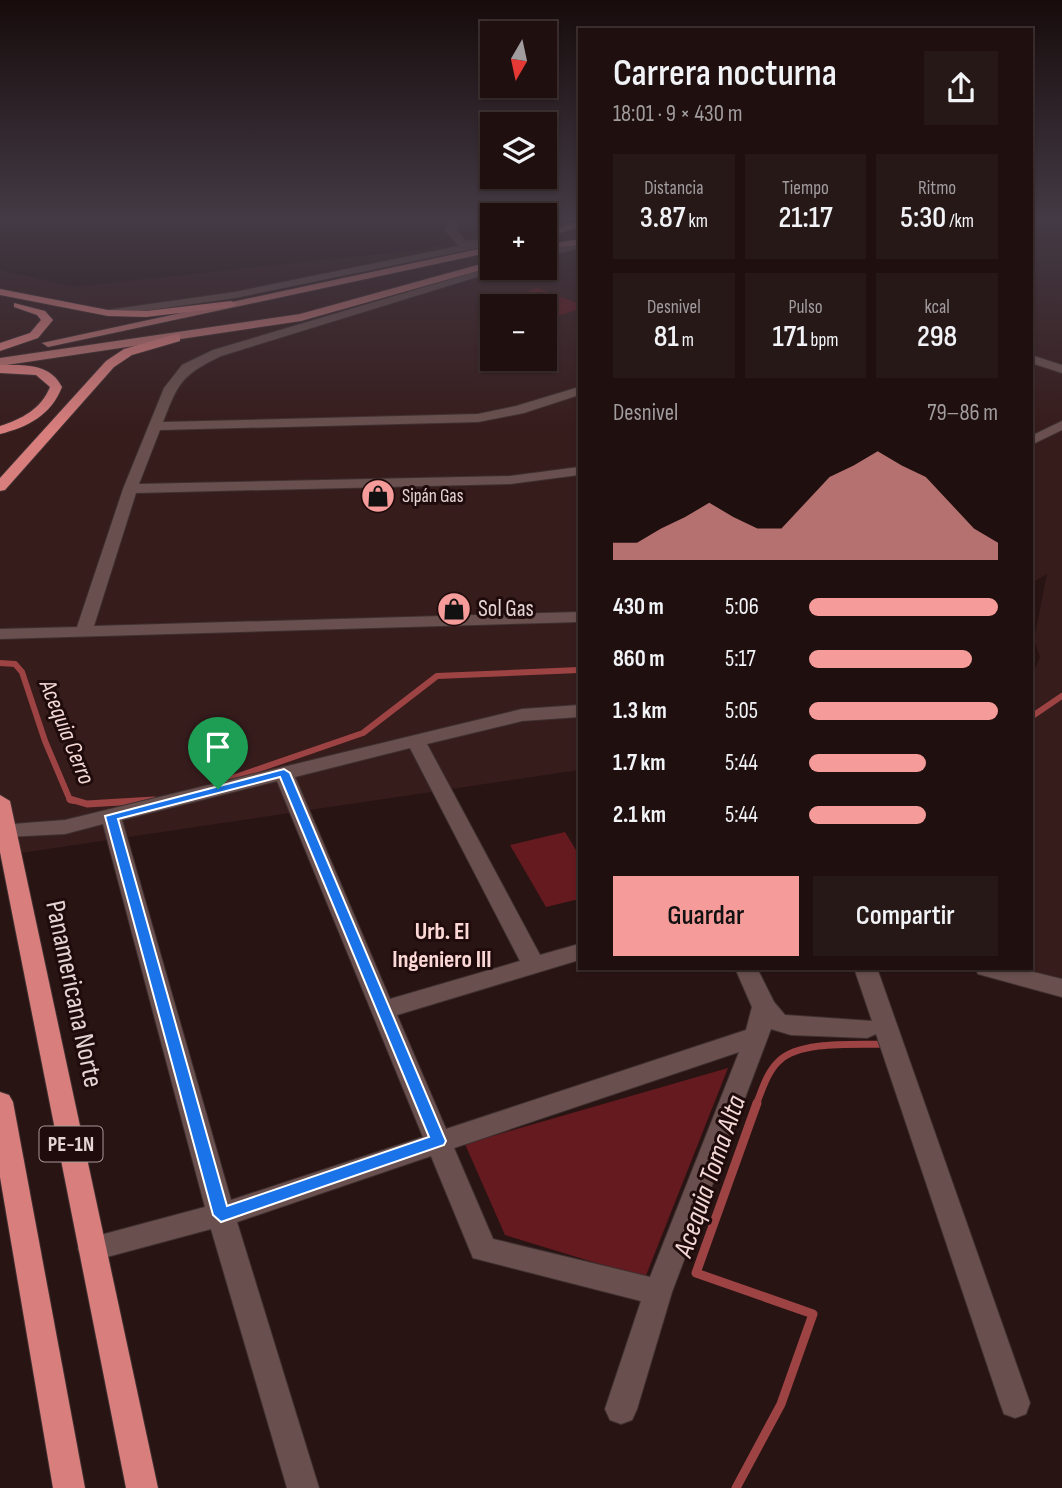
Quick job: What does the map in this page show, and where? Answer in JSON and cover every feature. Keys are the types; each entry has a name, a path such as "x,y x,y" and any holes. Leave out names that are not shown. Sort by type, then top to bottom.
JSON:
{"highway":[{"path":"0,292 107,313"},
{"path":"181,307 236,300"},
{"path":"0,302 41,313 47,320 40,331 0,350"},
{"path":"0,487 110,364 128,352 181,337"},
{"path":"0,369 40,372 49,376 56,387 39,412 0,430"},
{"name":"Panamericana Norte","path":"0,801 142,1488"},
{"name":"PE-1N","path":"0,1102 69,1488"}],"main road":[{"path":"324,289 316,296 327,300 349,300 405,289"},
{"path":"0,362 301,317 408,289"},
{"path":"0,350 236,300 300,290"},
{"path":"181,337 277,334"}],"street":[{"path":"236,300 270,289"},
{"path":"296,289 300,290"},
{"path":"84,632 130,489 154,426 170,388 186,368 217,353 428,289"},
{"path":"107,313 181,307"},
{"path":"1033,346 1060,355"},
{"path":"1036,361 1060,355"},
{"path":"1036,361 1062,369"},
{"path":"154,426 456,420 500,415 578,391"},
{"path":"565,396 578,402"},
{"path":"1033,441 1062,425"},
{"path":"130,489 510,480 578,471"},
{"path":"0,634 578,617"},
{"path":"6,830 65,827 522,715 578,711"},
{"path":"416,741 534,965"},
{"path":"284,773 484,1249 658,1292"},
{"path":"111,816 221,1215 303,1488"},
{"path":"383,1010 578,952"},
{"path":"747,970 764,1007 775,1021 791,1026 867,1030"},
{"path":"867,970 1014,1403"},
{"path":"994,970 1062,988"},
{"path":"621,1409 658,1292 757,1036 764,1007"},
{"path":"92,1249 221,1215 757,1036"}],"shaded area":[{"path":"0,289 578,289 578,770 0,856"},
{"path":"533,289 553,294 517,294"},
{"path":"1033,289 1062,289 1062,980 1023,970 1033,970 1033,673 1040,657 1034,640 1047,574 1033,582"},
{"path":"557,295 578,304 578,309 557,316"},
{"path":"565,832 578,853 578,899 546,907 510,845"},
{"path":"728,1068 645,1278 505,1235 465,1144"}],"waterway":[{"name":"Acequia Cerro","path":"0,663 15,664 22,672 45,741 70,800 74,801"},
{"name":"Acequia Cerro","path":"218,783 363,733 437,676 578,670"},
{"name":"Acequia Cerro","path":"1033,716 1062,696"},
{"name":"Acequia Cerro","path":"70,799 87,804 154,800 140,801"},
{"name":"Acequia Toma Alta","path":"756,1105 771,1070 788,1054 830,1045 886,1044"},
{"name":"Acequia Toma Alta","path":"736,1488 781,1404 813,1314 696,1273 757,1103"}],"place":[{"name":"Sipán Gas","path":"378,496"},
{"name":"Sol Gas","path":"454,609"}],"district":[{"name":"Urb. El Ingeniero III","path":"442,945"}],"route":[{"path":"284,773 439,1141 221,1215 111,816 218,789 284,773"}]}
